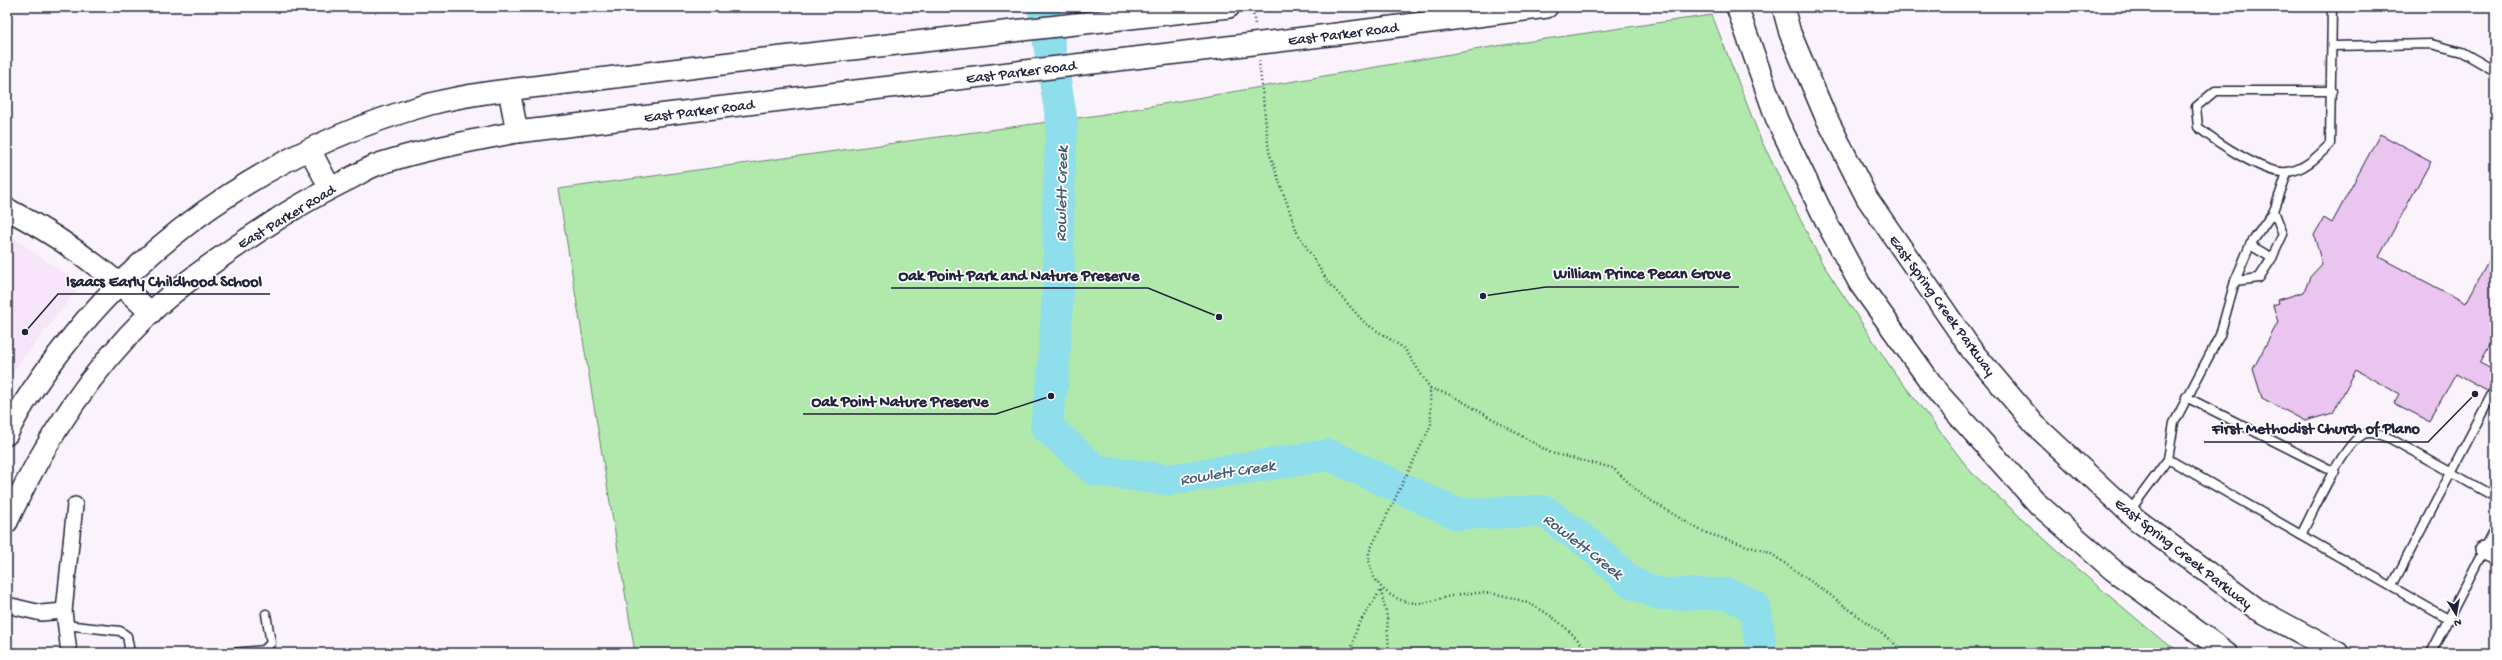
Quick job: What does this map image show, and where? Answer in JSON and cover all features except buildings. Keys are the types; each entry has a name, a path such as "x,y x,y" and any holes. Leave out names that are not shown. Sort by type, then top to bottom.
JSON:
{"main road":[{"path":"7,434 17,413 43,374 79,328 119,282 203,211 283,162 345,133 434,103 509,90 834,51 1229,7"},
{"name":"East Parker Road","path":"7,522 42,452 75,402 111,356 150,313 232,248 308,199 378,165 445,146 517,132 1329,35 1547,7"},
{"path":"1737,7 1777,120 1828,225 1860,284 1939,394 2039,505 2113,570 2227,653"},
{"name":"East Spring Creek Parkway","path":"1783,7 1790,33 1825,115 1867,198 1973,352 2035,425 2129,512 2257,609 2338,653"},
{"path":"509,90 517,132"},
{"path":"310,150 330,188"},
{"path":"7,209 67,242 119,282 150,313"}],"street":[{"path":"69,653 65,618 74,505"},
{"path":"7,605 65,618"}],"lane":[{"path":"2332,7 2333,46 2332,91 2330,144 2312,162 2287,173 2260,166 2220,146 2198,127 2196,107 2215,91 2332,91"},
{"path":"2333,46 2431,44 2462,52 2495,71"},
{"path":"2129,512 2168,459 2174,423 2186,397 2220,335 2235,281 2250,245 2274,211 2287,173"},
{"path":"2235,281 2259,278 2272,258 2282,234 2274,211"},
{"path":"2250,245 2272,258"},
{"path":"2392,586 2492,394"},
{"path":"2186,397 2335,472"},
{"path":"2301,535 2346,452 2362,435 2376,433 2495,497"},
{"path":"2168,459 2448,619"},
{"path":"2431,653 2448,619 2489,553 2495,528"},
{"path":"232,653 264,650 267,648 270,643 266,614"},
{"path":"65,618 120,632 127,636 130,653"}],"path":[{"path":"1252,7 1256,31"},
{"path":"1258,53 1269,152 1297,232 1328,282 1365,323 1405,350 1430,388 1431,425 1413,465 1369,552 1369,560 1375,580 1381,590 1388,617 1389,653"},
{"path":"1430,388 1453,396 1551,453 1613,468 1643,496 1703,532 1770,553 1832,596 1893,642 1903,653"},
{"path":"1350,653 1358,625 1381,590"},
{"path":"1381,590 1408,603 1421,603 1456,595 1474,593 1513,598 1553,617 1574,635 1589,653"}],"shaded area":[{"path":"7,233 81,285 7,380"}],"green space":[{"path":"1712,15 1761,140 1822,263 1894,372 1972,473 2074,566 2164,642 2183,653 635,653 558,189 1099,115 1497,46"}],"waterway":[{"name":"Rowlett Creek","path":"1043,7 1062,123 1058,206 1059,275 1053,379 1046,426 1095,470 1168,480 1329,455 1457,514 1544,511 1593,547 1630,582 1659,594 1728,594 1755,607 1762,653"}],"place":[{"name":"William Prince Pecan Grove","path":"1483,296"},
{"name":"Oak Point Park and Nature Preserve","path":"1219,317"},
{"name":"Isaacs Early Childhood School","path":"25,332"},
{"name":"First Methodist Church of Plano","path":"2475,394"},
{"name":"Oak Point Nature Preserve","path":"1051,396"}]}
